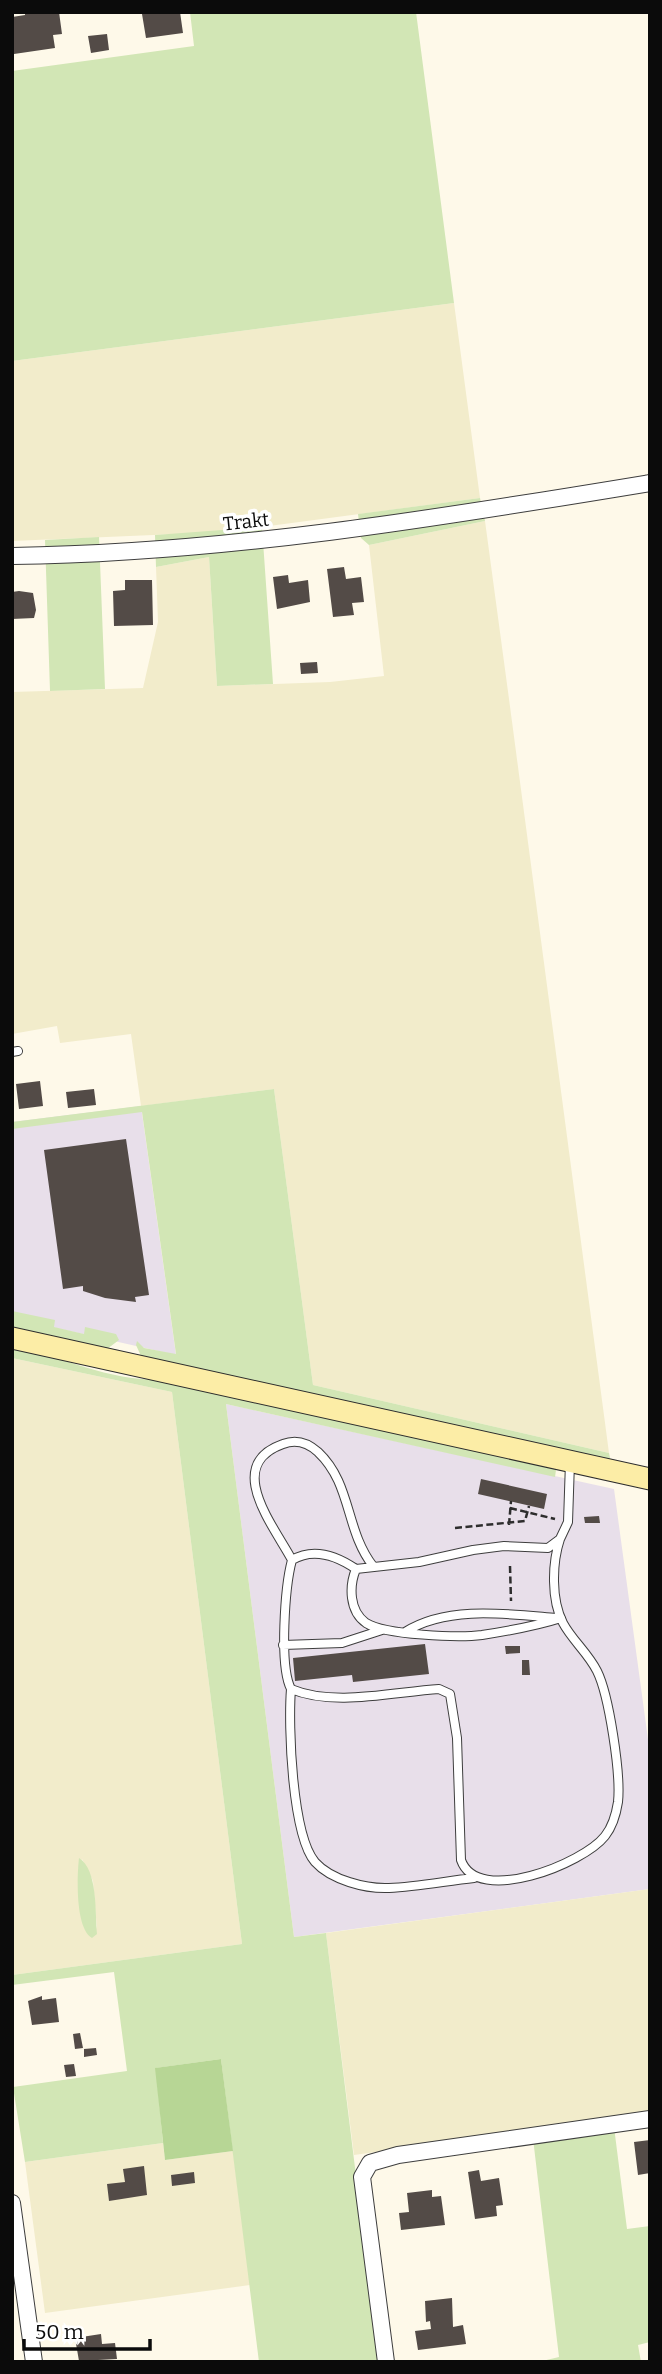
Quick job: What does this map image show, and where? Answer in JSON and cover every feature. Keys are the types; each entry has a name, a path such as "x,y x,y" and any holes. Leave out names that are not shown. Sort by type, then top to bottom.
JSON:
{"main road":[{"path":"12,1338 650,1479"}],"street":[{"name":"Trakt","path":"12,556 244,544 482,511 650,483"},
{"path":"386,2362 362,2178 370,2163 398,2155 650,2119"},
{"path":"12,2203 34,2362"}],"lane":[{"path":"373,1566 355,1536 345,1489 316,1450 304,1443 292,1441 269,1450 260,1458 255,1472 256,1498 292,1560 283,1644 285,1679 290,1689 288,1719 301,1825 307,1848 316,1863 349,1882 378,1887 474,1878 487,1881 511,1879 553,1867 592,1849 614,1822 618,1799 604,1692 598,1673 586,1651 561,1618 554,1570 560,1539 568,1522 570,1461"},
{"path":"292,1560 302,1554 316,1552 332,1556 356,1569 419,1562 443,1555 504,1546 548,1548 560,1539"},
{"path":"356,1569 351,1581 355,1610 366,1622 384,1629 452,1637 484,1635 561,1618"},
{"path":"405,1632 433,1619 512,1614 561,1618"},
{"path":"283,1644 342,1643 384,1629"},
{"path":"290,1689 303,1694 330,1696 439,1689 450,1694 457,1738 461,1860 466,1872 474,1878"}],"path":[{"path":"509,1524 511,1501"},
{"path":"455,1528 525,1521 529,1506"},
{"path":"510,1508 568,1522"},
{"path":"510,1566 512,1614"}],"shaded area":[{"path":"454,303 480,498 224,532 12,541 12,361"},
{"path":"485,521 609,1453 313,1385 274,1089 141,1106 131,1034 60,1043 57,1026 12,1034 12,692 143,688 158,622 156,567 209,557 217,686 330,682 384,676 369,545"},
{"path":"141,1106 176,1355 12,1318 12,1122"},
{"path":"12,1358 172,1392 242,1944 12,1975","holes":["82,1859 93,1881 97,1929 78,1870"]},
{"path":"226,1404 614,1489 650,1754 650,1889 294,1937"},
{"path":"650,1889 650,2114 354,2155 326,1933"},
{"path":"163,2143 165,2160 233,2151 250,2285 45,2313 25,2162"}],"green space":[{"path":"190,12 416,12 454,303 12,361 12,71 194,46"},
{"path":"480,498 485,521 369,545 361,538 358,514"},
{"path":"262,527 273,684 217,686 209,557 156,567 155,535"},
{"path":"99,537 105,689 50,691 45,540"},
{"path":"274,1089 313,1385 609,1453 611,1463 153,1361 141,1356 137,1341 144,1348 176,1354 142,1112 12,1129 12,1122"},
{"path":"12,1311 55,1320 54,1327 84,1334 85,1327 116,1334 119,1340 107,1349 12,1330"},
{"path":"12,1346 104,1372 164,1380 551,1465 556,1470 555,1477 226,1404 294,1937 326,1933 379,2362 259,2362 221,2059 156,2068 163,2143 25,2162 13,2087 127,2071 114,1972 12,1985 12,1975 242,1944 172,1392 12,1358"},
{"path":"79,1858 90,1872 93,1882 97,1934 92,1938 86,1932 80,1913"},
{"path":"221,2059 233,2151 165,2160 155,2068"},
{"path":"613,2119 627,2229 650,2226 650,2342 638,2345 641,2362 538,2362 559,2357 532,2130"}],"building":[{"path":"25,12 59,12 62,34 53,35 55,48 14,54 12,17 25,15"},
{"path":"180,12 183,33 146,38 142,14"},
{"path":"107,34 109,50 91,53 88,36"},
{"path":"344,567 346,579 361,577 364,602 352,603 354,615 333,617 327,569"},
{"path":"288,575 289,583 308,580 310,602 277,609 273,577"},
{"path":"125,580 152,580 153,625 114,626 113,591 125,590"},
{"path":"12,592 33,593 36,610 34,618 12,619"},
{"path":"317,662 318,673 301,674 300,663"},
{"path":"40,1081 43,1106 19,1109 16,1084"},
{"path":"94,1089 96,1105 68,1108 66,1092"},
{"path":"126,1139 149,1295 135,1297 136,1302 105,1298 83,1291 83,1286 63,1289 44,1150"},
{"path":"481,1479 547,1494 544,1509 478,1494"},
{"path":"599,1516 600,1523 585,1523 584,1517"},
{"path":"425,1644 429,1674 353,1682 352,1675 295,1681 293,1658"},
{"path":"505,1646 520,1646 520,1653 506,1654"},
{"path":"522,1660 529,1660 530,1675 522,1675"},
{"path":"42,1996 42,2000 56,1998 59,2022 32,2025 28,2001"},
{"path":"80,2033 83,2048 75,2049 73,2034"},
{"path":"96,2048 97,2055 84,2057 84,2049"},
{"path":"74,2064 76,2076 66,2077 64,2065"},
{"path":"650,2140 650,2173 638,2175 634,2142"},
{"path":"144,2166 147,2195 109,2201 107,2184 125,2182 123,2169"},
{"path":"479,2170 481,2181 499,2178 503,2205 496,2206 497,2216 475,2219 468,2172"},
{"path":"194,2172 195,2183 172,2186 171,2175"},
{"path":"432,2190 432,2197 441,2196 445,2225 401,2230 399,2213 409,2212 407,2193"},
{"path":"452,2298 453,2327 463,2325 466,2344 418,2350 415,2331 431,2329 430,2321 426,2322 425,2301"},
{"path":"101,2334 102,2344 115,2343 117,2359 79,2361 75,2338"}]}
